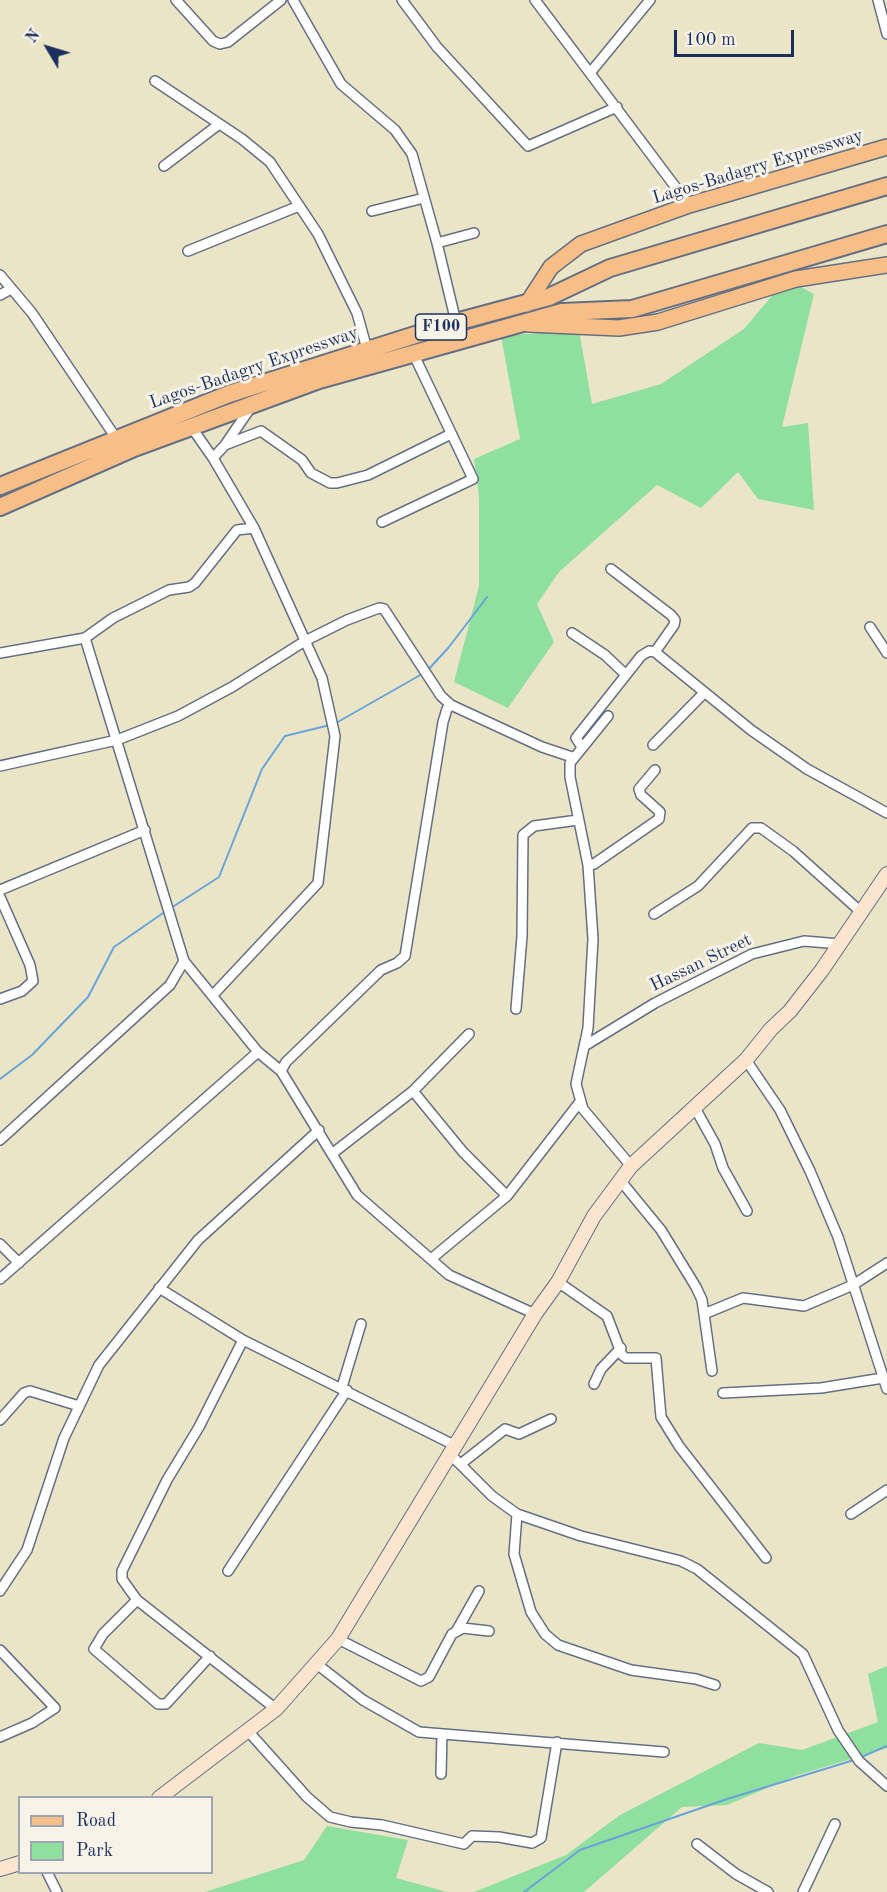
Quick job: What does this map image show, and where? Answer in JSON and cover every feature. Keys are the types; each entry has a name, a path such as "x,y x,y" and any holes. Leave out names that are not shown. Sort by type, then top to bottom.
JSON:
{"highway":[{"name":"Lagos-Badagry Expressway","path":"0,486 204,403 367,349 549,297 610,268 887,186"},
{"name":"Lagos-Badagry Expressway","path":"0,507 134,448 320,380 516,323 562,312 632,309 887,234"}],"main road":[{"name":"Lagos-Badagry Expressway","path":"527,304 551,267 582,244 689,205 887,147"},
{"name":"Lagos-Badagry Expressway","path":"516,323 618,328 658,322 796,279 887,265"}],"street":[{"path":"176,0 213,41 220,44 228,42 281,0"},
{"path":"293,0 341,84 394,130 412,154 456,322"},
{"path":"402,0 437,47 528,146 617,107"},
{"path":"535,0 689,205"},
{"path":"590,73 650,0"},
{"path":"878,0 887,34"},
{"path":"155,81 242,139 270,162 318,234 357,313 367,349"},
{"path":"164,166 218,125"},
{"path":"372,211 424,198"},
{"path":"188,251 299,206"},
{"path":"437,243 474,233"},
{"path":"0,275 32,313 116,438"},
{"path":"0,295 11,289"},
{"path":"382,522 474,478 413,353"},
{"path":"213,458 225,446 254,403"},
{"path":"192,428 213,458 254,528 322,678 334,726 326,825 318,883 213,995"},
{"path":"225,446 261,431 302,460 311,473 330,483 337,483 368,475 451,434"},
{"path":"1,653 85,638 113,618 169,590 192,585 237,530 254,528"},
{"path":"611,569 675,620 674,625 655,652"},
{"path":"0,766 117,740 178,716 232,687 305,641 347,620 380,608 384,609 426,673 451,705 542,747 572,757"},
{"path":"870,627 887,653"},
{"path":"572,633 605,655 625,674"},
{"path":"85,638 184,961 258,1052 281,1071 357,1195 449,1275 535,1314"},
{"path":"582,747 576,738 625,674 645,653 655,652 704,693 807,769 887,813"},
{"path":"653,745 704,693"},
{"path":"281,1071 286,1062 381,970 397,963 405,956 443,722 447,709 451,705"},
{"path":"608,716 572,757 570,777 588,865 592,939 586,1045 577,1075 579,1103 631,1166"},
{"path":"588,865 594,864 659,819 660,812 641,795 639,789 655,770"},
{"path":"516,1009 522,936 524,835 534,826 578,820"},
{"path":"654,914 698,886 752,828 761,828 793,851 861,912"},
{"path":"0,890 145,830"},
{"path":"160,1796 276,1708 318,1665 338,1639 456,1455 535,1314 558,1282 594,1216 631,1166 746,1060 771,1029 790,1011 840,944 887,874"},
{"path":"0,897 30,965 33,981 22,991 0,999"},
{"name":"Hassan Street","path":"586,1045 656,1003 752,954 804,941 840,944"},
{"path":"0,1140 170,985 184,961"},
{"path":"333,1153 413,1091 469,1034"},
{"path":"0,1279 258,1052"},
{"path":"746,1060 780,1110 810,1171 838,1238 887,1389"},
{"path":"413,1091 463,1152 507,1196"},
{"path":"431,1258 507,1196 579,1103"},
{"path":"695,1108 715,1144 723,1168 747,1211"},
{"path":"0,1591 27,1550 63,1438 99,1365 198,1240 319,1130"},
{"path":"620,1180 661,1230 696,1287 704,1314 712,1371"},
{"path":"0,1244 19,1263"},
{"path":"704,1314 743,1298 804,1306 853,1285 887,1263"},
{"path":"558,1282 607,1316 622,1355 626,1358 653,1357 657,1360 657,1392 661,1417 679,1446 766,1558"},
{"path":"159,1287 243,1340 345,1388 456,1455 492,1496 517,1514 581,1536 690,1564 802,1654 838,1730 857,1758 887,1786"},
{"path":"228,1571 345,1388 361,1324"},
{"path":"243,1340 199,1427 167,1480 122,1571 126,1588 137,1600 276,1708"},
{"path":"594,1384 602,1369 621,1348"},
{"path":"723,1393 820,1388 883,1378"},
{"path":"0,1420 24,1393 30,1391 79,1406"},
{"path":"456,1455 505,1429 519,1434 551,1419"},
{"path":"851,1514 887,1490"},
{"path":"517,1514 514,1554 531,1612 558,1645 603,1662 715,1685"},
{"path":"457,1630 479,1591"},
{"path":"137,1600 103,1634 93,1649 158,1704 166,1704 210,1656"},
{"path":"338,1639 421,1681 429,1677 452,1634 457,1630 463,1628 489,1631"},
{"path":"0,1650 55,1709 32,1723 0,1737"},
{"path":"318,1665 363,1700 419,1732 664,1752"},
{"path":"248,1731 307,1797 330,1817 382,1825 464,1844 472,1836 499,1837 532,1843 541,1838 557,1742"},
{"path":"441,1774 442,1734"},
{"path":"803,1892 835,1824"},
{"path":"697,1844 736,1874 768,1892"},
{"path":"0,1869 18,1864"},
{"path":"48,1874 57,1892"}],"green space":[{"path":"786,279 814,294 782,427 808,423 814,510 758,499 738,472 701,508 657,485 559,572 537,604 554,642 508,708 454,682 479,586 479,497 474,459 520,439 501,336 579,330 592,404 661,384 744,329"},
{"path":"887,1666 887,1748 798,1775 727,1805 682,1807 584,1892 474,1892 566,1855 620,1815 759,1743 802,1750 878,1722 868,1674"},
{"path":"327,1826 408,1840 396,1878 447,1892 205,1892 304,1860"}],"waterway":[{"path":"427,671 449,647 487,597"},
{"path":"336,723 422,674"},
{"path":"171,908 219,877 262,769 285,736 330,725"},
{"path":"0,1079 32,1055 88,997 114,947 166,911"},
{"path":"859,1758 887,1746"},
{"path":"524,1892 580,1850 727,1799 854,1760"}]}
